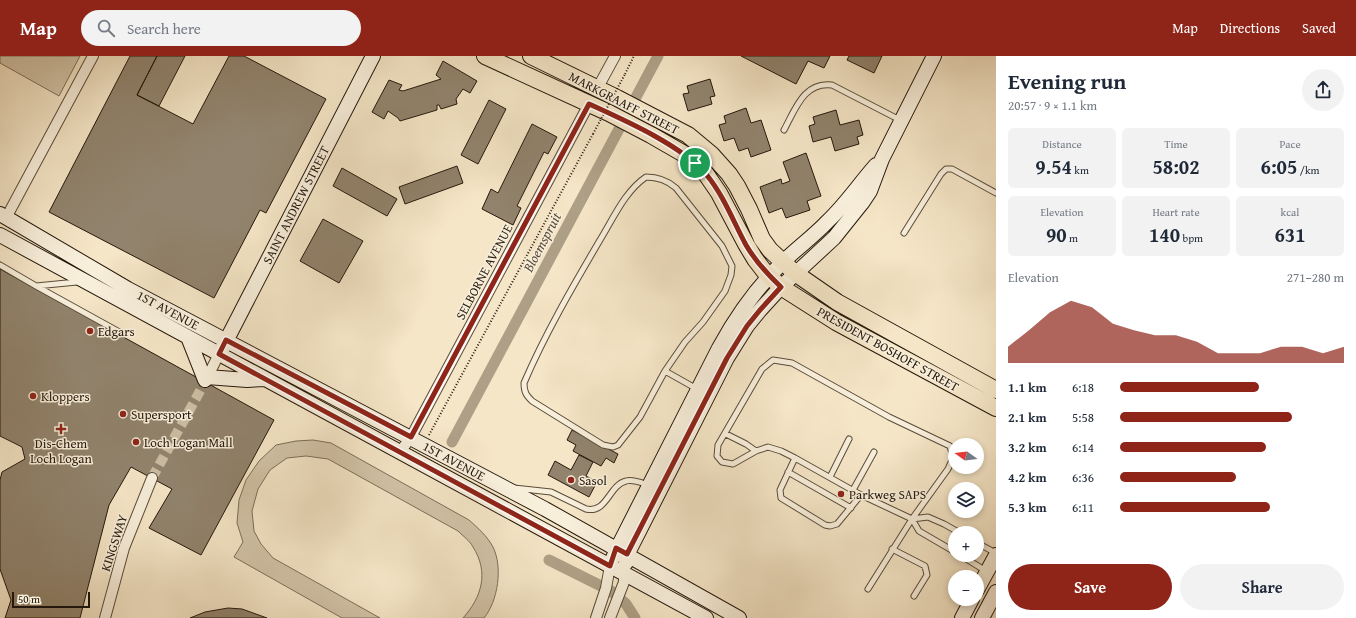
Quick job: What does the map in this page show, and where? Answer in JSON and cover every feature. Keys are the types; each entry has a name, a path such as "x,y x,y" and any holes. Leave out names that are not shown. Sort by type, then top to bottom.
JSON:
{"main road":[{"name":"MARKGRAAFF STREET","path":"531,56 688,135 712,155 729,174 746,203 762,239 770,250 795,273"},
{"name":"MARKGRAAFF STREET","path":"492,58 554,89 609,113 684,154 706,174 719,193 752,254 765,272 781,287"},
{"name":"PRESIDENT BOSHOFF STREET","path":"795,273 837,302 996,390"},
{"name":"PRESIDENT BOSHOFF STREET","path":"781,287 836,322 996,408"}],"street":[{"path":"3,216 93,56"},
{"name":"SAINT ANDREW STREET","path":"219,354 373,56"},
{"path":"598,89 615,56"},
{"path":"596,617 606,588 610,566 622,552 727,358 747,326 760,310 795,273 834,238 855,213 870,191 882,159 934,56"},
{"name":"SELBORNE AVENUE","path":"400,452 411,437 589,104"},
{"path":"610,618 624,582 622,552 649,485 697,390 736,318 769,276 829,220 882,159"},
{"name":"1ST AVENUE","path":"3,216 128,289 411,437 622,552 739,618"},
{"name":"1ST AVENUE","path":"0,235 706,618"},
{"path":"188,337 206,380"},
{"path":"206,380 219,354"},
{"path":"206,380 265,379"},
{"name":"KINGSWAY","path":"105,618 124,548 152,478"},
{"path":"984,577 996,554"},
{"path":"982,618 996,592"},
{"path":"962,618 968,606"}],"lane":[{"path":"784,130 802,98 808,91 816,86 824,84 832,85 901,121"},
{"path":"904,233 941,174 946,169 952,169 996,191"},
{"path":"646,177 663,179 670,182 676,188 722,246 732,266 731,275 725,291 703,322 685,342 665,371 640,417 618,445 613,447 603,444 532,401 526,396 524,390 524,383 529,370 576,281 618,209 637,183 646,177"},
{"path":"0,266 123,334"},
{"path":"36,286 83,281"},
{"path":"868,589 912,519 948,469 953,458 950,446 889,417 792,363 773,360 762,370 726,434 718,445 717,456 722,462 733,464 756,451 768,447 796,458 861,495 912,519 928,517 948,526"},
{"path":"665,371 697,390"},
{"path":"726,434 756,451"},
{"path":"830,477 849,439"},
{"path":"853,490 874,452"},
{"path":"796,458 780,490 781,498 825,525 830,526 837,524 861,495"},
{"path":"788,472 851,508"},
{"path":"505,488 524,488 551,492 586,509 596,510 620,484 625,481 631,480 649,485"},
{"path":"912,519 919,531 948,548"},
{"path":"984,547 996,554"},
{"path":"892,549 925,566 927,575 914,596"},
{"path":"972,562 987,571"}],"path":[{"path":"424,444 634,56"}],"shaded area":[{"path":"0,56 80,56 59,96 0,63"},
{"path":"313,440 331,443 469,520 482,532 493,547 498,564 498,584 496,593 493,603 484,618 463,618 475,602 481,584 481,566 472,545 458,531 328,459 306,456 287,458 270,470 258,489 252,511 254,531 261,544 273,558 380,618 342,618 234,557 243,542 237,523 239,500 246,480 259,461 276,445 296,441"}],"building":[{"path":"130,56 157,56 137,95 193,124 229,56 244,56 326,99 266,213 260,210 214,298 49,212"},
{"path":"157,56 185,56 159,106 137,95"},
{"path":"741,56 830,56 824,68 808,61 796,84"},
{"path":"849,56 882,56 874,73 847,60"},
{"path":"443,61 477,81 470,93 463,89 456,99 457,104 441,109 439,105 437,105 437,110 400,121 388,111 384,119 372,112 389,80 402,85 399,90 403,91 441,79 436,75"},
{"path":"710,79 715,96 710,97 712,104 688,111 683,94 689,93 687,86"},
{"path":"489,100 506,109 478,164 461,155"},
{"path":"746,108 751,123 761,120 771,150 751,157 748,148 739,151 734,138 724,141 719,125 726,123 724,116"},
{"path":"836,110 840,125 859,120 863,135 857,137 859,144 835,151 831,137 813,142 809,126 815,124 813,117"},
{"path":"532,124 557,137 548,154 544,152 517,206 521,208 513,225 482,209 491,189 498,193"},
{"path":"806,153 821,196 807,201 810,210 786,218 782,208 769,213 760,187 781,179 782,184 790,181 783,162"},
{"path":"457,166 463,183 405,204 399,187"},
{"path":"342,168 397,199 387,216 333,186"},
{"path":"323,219 363,241 339,283 300,261"},
{"name":"Loch Logan Mall","path":"0,269 274,420 201,555 149,528 172,489 131,467 109,505 80,618 5,618 11,600 0,569 0,480 2,472 25,459 22,447 0,436"},
{"path":"572,430 618,454 614,463 606,458 601,466 573,451 576,445 567,440"},
{"path":"579,455 593,462 586,476 597,482 589,497 548,475 555,461 571,470"},
{"path":"228,608 242,609 267,618 190,618 205,612"}],"waterway":[{"name":"Bloemspruit","path":"452,442 658,56"},
{"name":"Bloemspruit","path":"549,560 611,591 626,604 635,618"}],"tunnel":[{"path":"152,478 205,382"}],"place":[{"name":"Edgars","path":"90,331"},
{"name":"Kloppers","path":"33,396"},
{"name":"Supersport","path":"123,414"},
{"name":"Dis-Chem Loch Logan","path":"61,429"},
{"name":"Loch Logan Mall","path":"136,442"},
{"name":"Sasol","path":"571,480"},
{"name":"Parkweg SAPS","path":"841,494"}],"route":[{"path":"589,104 651,135 684,154 695,163 706,174 719,193 755,259 765,272 781,287 747,326 727,358 627,554 616,548 610,566 219,354 226,340 411,437 589,104"}]}
